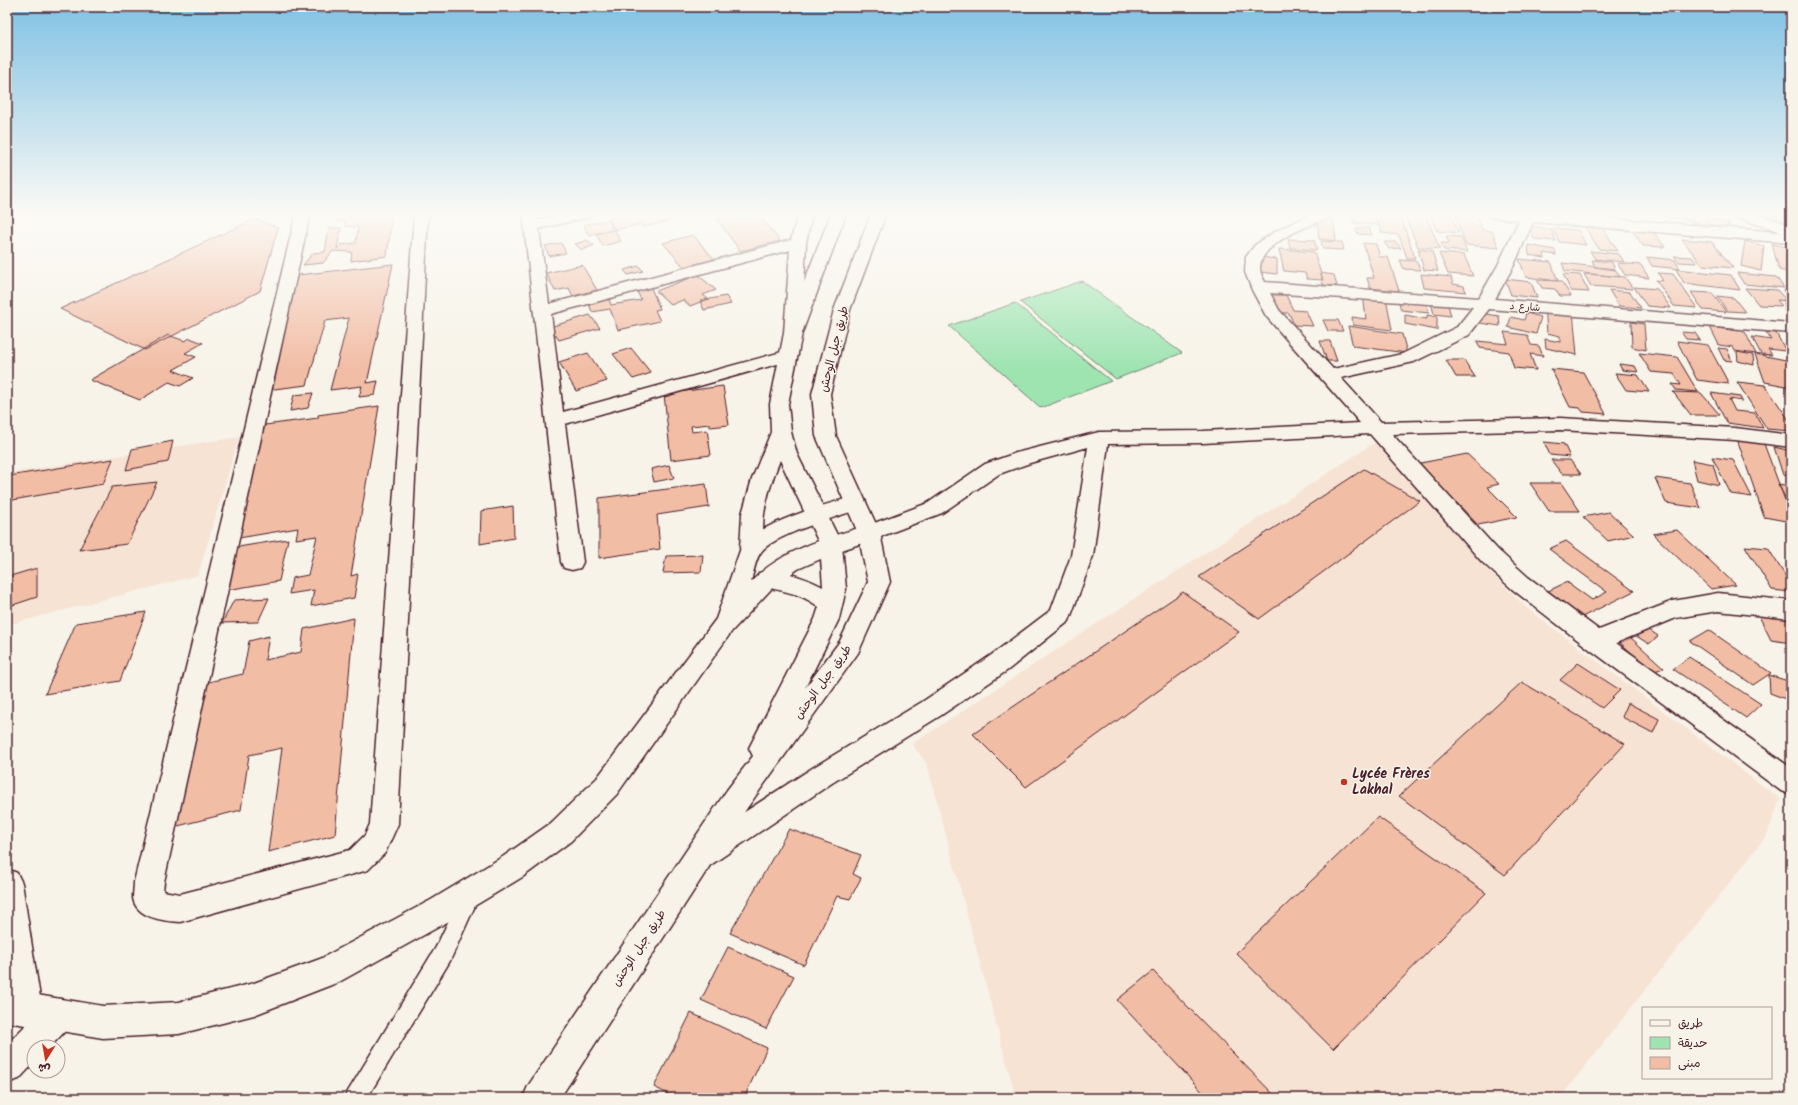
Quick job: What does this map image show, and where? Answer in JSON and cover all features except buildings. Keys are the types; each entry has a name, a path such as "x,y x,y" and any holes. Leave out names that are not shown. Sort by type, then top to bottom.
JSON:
{"street":[{"path":"291,266 149,882 148,898 160,906 180,908 358,861 375,844 384,824 418,266"},
{"path":"536,266 572,562"},
{"path":"542,311 713,266"},
{"path":"794,333 797,266"},
{"path":"737,799 827,619 835,589 831,545 787,454 781,432 779,404 794,333 820,266"},
{"name":"طريق جبل الوحش","path":"540,1098 737,799 850,646 879,582 869,532 826,436 822,394 842,310 859,266"},
{"path":"1252,266 1259,287 1272,312 1490,556 1520,583 1596,641 1791,783"},
{"path":"1329,375 1408,358 1463,331 1480,310 1506,266"},
{"name":"شارع د","path":"1259,287 1791,328"},
{"path":"555,421 789,355"},
{"path":"7,883 16,1008 103,1022 179,1018 254,999 328,971 441,910 514,866 561,832 607,786 724,625 767,579 790,563 831,545 935,508 992,469 1023,458 1099,438 1203,437 1376,428 1560,424 1735,434 1791,440"},
{"path":"724,625 751,548 753,514 762,479 781,432"},
{"path":"698,858 824,775 931,709 981,676 1061,615 1082,556 1099,438"},
{"path":"751,548 769,535 816,516 856,503"},
{"path":"767,579 797,584 816,592 831,604"},
{"path":"1596,641 1673,610 1718,602 1791,610"},
{"path":"7,1067 59,1015"}],"lane":[{"path":"355,1098 443,954 473,891"}],"shaded area":[{"path":"239,437 198,575 7,625 7,486 15,472"},
{"name":"Lycée Frères Lakhal","path":"1377,441 1486,568 1529,610 1780,799 1767,835 1560,1098 1016,1098 927,764 912,744"}],"green space":[{"path":"1082,281 1182,353 1116,379 1020,302"},
{"path":"1015,303 1111,381 1041,408 949,326"}],"place":[{"name":"Lycée Frères Lakhal","path":"1344,782"}]}
